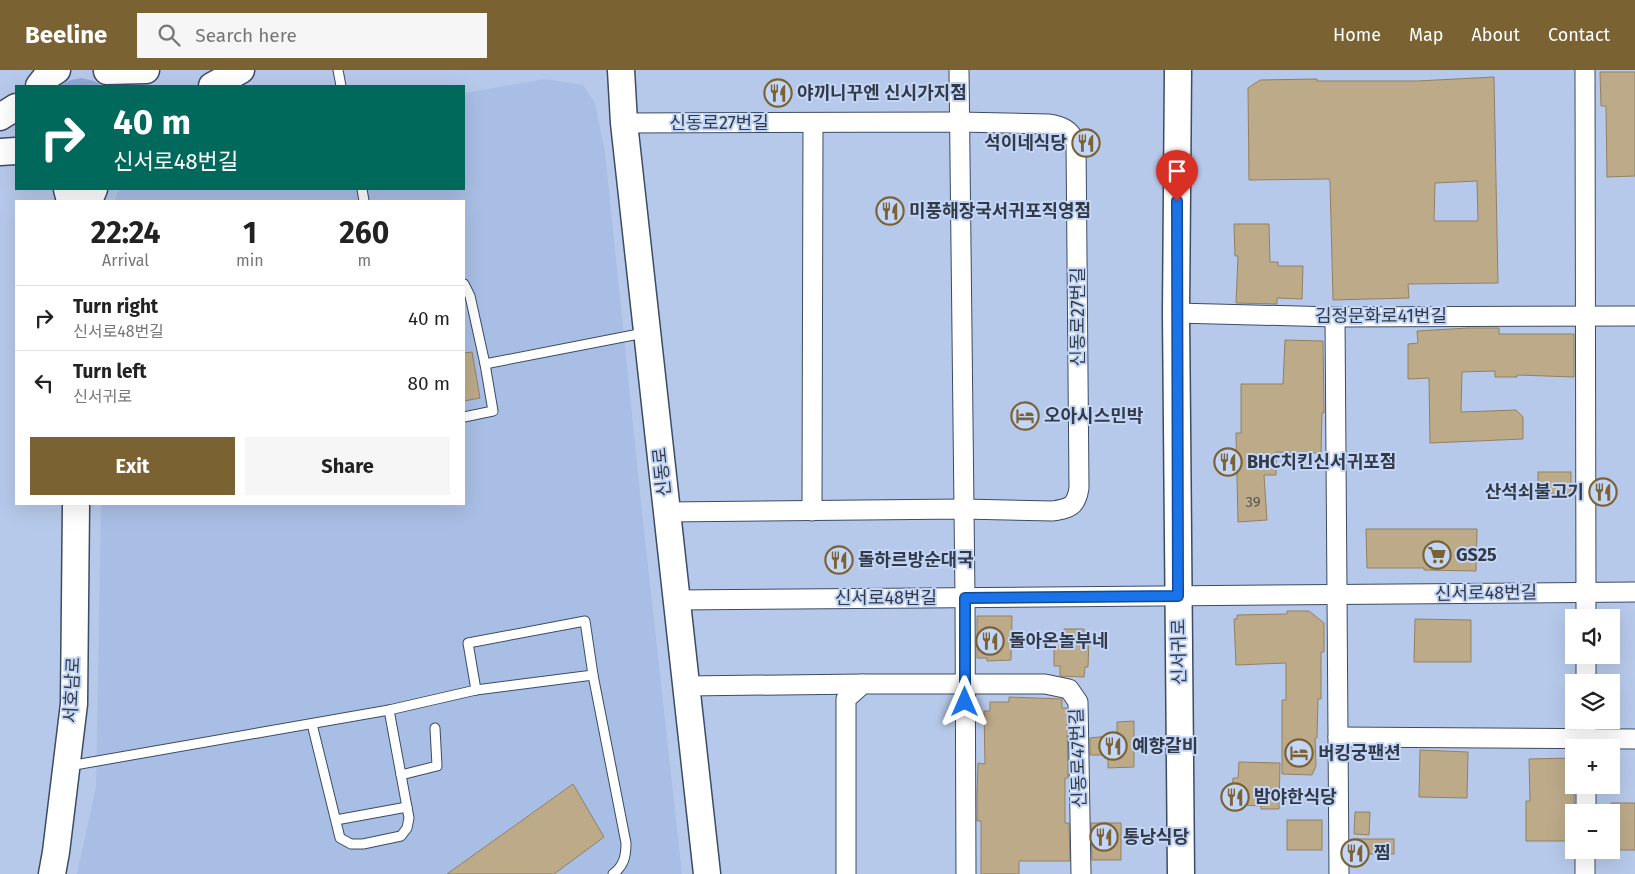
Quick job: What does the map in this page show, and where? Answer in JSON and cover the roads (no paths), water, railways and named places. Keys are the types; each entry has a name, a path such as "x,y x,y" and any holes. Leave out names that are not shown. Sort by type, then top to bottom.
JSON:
{"street":[{"path":"106,70 146,70"},
{"path":"106,70 122,85"},
{"path":"214,85 241,70"},
{"name":"신동로","path":"621,70 624,123 707,874"},
{"path":"959,70 966,874"},
{"name":"신서귀로","path":"1178,70 1176,313 1181,874"},
{"path":"1585,70 1586,609"},
{"path":"0,117 15,108"},
{"name":"신동로27번길","path":"624,123 959,122 1048,124 1063,126 1069,131 1076,142 1079,488 1076,501 1069,507 1053,511 963,509 667,512"},
{"path":"812,123 812,511"},
{"path":"0,152 15,151"},
{"name":"김정문화로41번길","path":"1176,313 1335,317 1635,316"},
{"path":"1335,317 1339,874"},
{"name":"서호남로","path":"52,874 74,704 76,505"},
{"name":"신서로48번길","path":"676,600 1635,592"},
{"name":"신동로47번길","path":"686,686 965,683 1045,684 1069,689 1078,702 1081,874"},
{"path":"846,874 846,699 863,684"},
{"path":"1338,737 1586,735 1635,739"},
{"path":"1585,874 1586,859"}],"lane":[{"path":"338,70 341,85"},
{"path":"465,287 470,296 485,364 492,411 465,417"},
{"path":"485,364 647,332"},
{"path":"476,690 468,643 585,621 593,675 626,843 626,857 620,870 613,874"},
{"path":"66,767 389,710 476,690 593,675"},
{"path":"312,724 340,838 351,844 363,844 401,836 407,828 409,818 389,710"},
{"path":"401,775 437,766 435,728"},
{"path":"336,820 407,807"}],"place":[{"name":"야끼니꾸엔 신시가지점","path":"778,93"},
{"name":"석이네식당","path":"1086,143"},
{"name":"미풍해장국서귀포직영점","path":"890,211"},
{"name":"오아시스민박","path":"1025,416"},
{"name":"BHC치킨신서귀포점","path":"1228,462"},
{"name":"산석쇠불고기","path":"1603,492"},
{"name":"GS25","path":"1437,555"},
{"name":"돌하르방순대국","path":"839,560"},
{"name":"돌아온놀부네","path":"990,641"},
{"name":"예향갈비","path":"1113,746"},
{"name":"버킹궁팬션","path":"1299,753"},
{"name":"밤야한식당","path":"1235,797"},
{"name":"통낭식당","path":"1104,837"},
{"name":"찜","path":"1355,853"}]}
